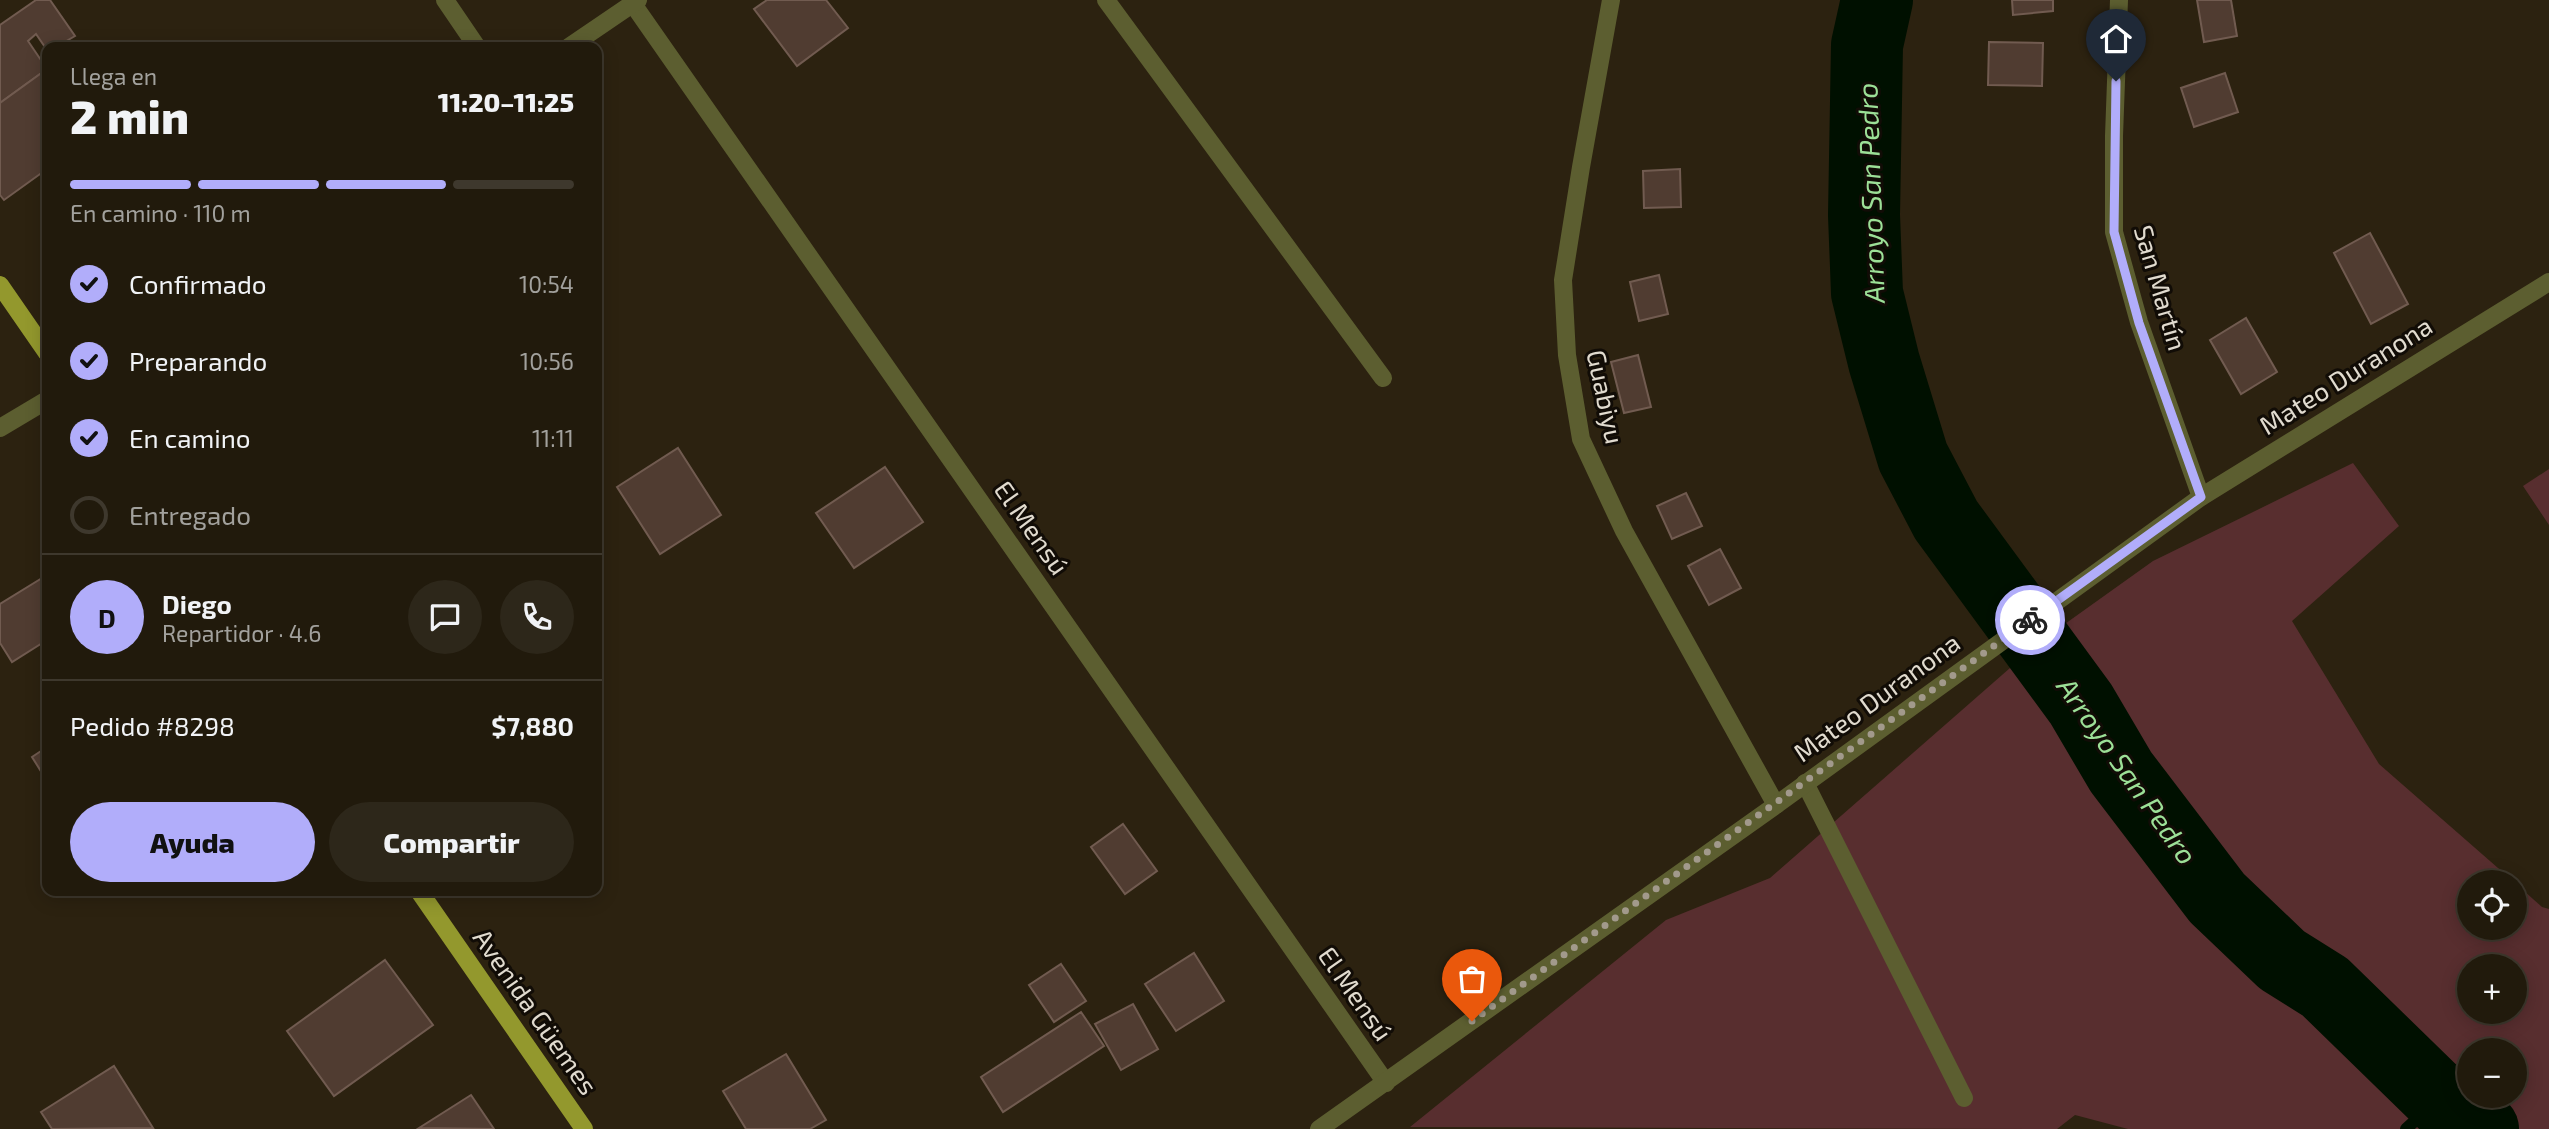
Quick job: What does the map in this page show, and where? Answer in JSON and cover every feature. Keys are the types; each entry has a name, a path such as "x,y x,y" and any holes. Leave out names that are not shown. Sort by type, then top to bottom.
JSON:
{"main road":[{"path":"0,285 42,346"},
{"name":"Avenida Güemes","path":"422,896 584,1129"}],"street":[{"path":"445,0 474,42"},
{"path":"1106,0 1383,378"},
{"name":"Guabiyu","path":"1611,0 1563,280 1567,355 1581,439 1624,531 1776,805"},
{"name":"San Martín","path":"2119,0 2114,232 2139,323 2201,497"},
{"path":"576,42 635,2"},
{"name":"El Mensú","path":"635,2 1385,1083"},
{"name":"Mateo Duranona","path":"1319,1129 1776,805 1993,645 2201,497 2549,282"},
{"path":"0,428 42,403"},
{"path":"1805,783 1964,1098"}],"shaded area":[{"path":"2353,463 2399,526 2292,621 2379,764 2500,870 2457,870 2457,940 2527,940 2527,894 2542,907 2549,909 2549,1129 2128,1129 2075,1115 2057,1129 1410,1127 1666,920 1770,878 2041,641 2153,561"},
{"path":"2549,469 2549,525 2523,486"}],"building":[{"path":"36,0 50,0 75,36 65,42 42,43 36,34 28,41 42,62 42,73 0,103 0,25"},
{"path":"767,0 826,0 848,28 797,66 754,9"},
{"path":"2012,0 2053,0 2053,11 2013,15"},
{"path":"2197,0 2231,0 2237,36 2204,42"},
{"path":"1989,42 2043,43 2042,86 1988,85"},
{"path":"42,73 42,173 4,200 0,195 0,103"},
{"path":"2225,73 2238,112 2194,127 2181,88"},
{"path":"1680,169 1681,207 1644,208 1643,171"},
{"path":"2370,233 2408,304 2371,324 2334,253"},
{"path":"1659,275 1668,314 1639,321 1630,282"},
{"path":"2246,318 2277,372 2241,394 2210,340"},
{"path":"1638,355 1651,407 1624,413 1611,362"},
{"path":"678,448 721,515 660,554 617,487"},
{"path":"885,467 923,522 854,568 816,513"},
{"path":"1686,493 1702,526 1672,539 1657,506"},
{"path":"1720,549 1741,588 1709,605 1688,566"},
{"path":"42,578 42,643 12,662 0,643 0,604"},
{"path":"42,750 42,773 32,757"},
{"path":"1123,824 1157,871 1125,894 1091,847"},
{"path":"1194,953 1224,1001 1176,1031 1145,984"},
{"path":"385,960 433,1025 334,1096 287,1031"},
{"path":"1061,964 1086,1001 1054,1022 1029,985"},
{"path":"1133,1004 1158,1049 1121,1070 1095,1024"},
{"path":"1081,1012 1104,1046 1003,1112 981,1077"},
{"path":"786,1054 826,1120 810,1129 746,1129 723,1091"},
{"path":"114,1066 153,1128 52,1129 41,1112"},
{"path":"471,1095 494,1129 419,1128"}],"waterway":[{"name":"Arroyo San Pedro","path":"1877,0 1867,45 1864,215 1867,293 1884,362 1913,457 1946,520 2081,704 2121,772 2217,898 2282,960 2325,987 2442,1101 2483,1129"},
{"path":"2406,1129 2442,1101"}],"way so far":[{"path":"1472,1021 2030,620"}],"route":[{"path":"2030,620 2201,497 2139,323 2114,232 2116,81"}]}
